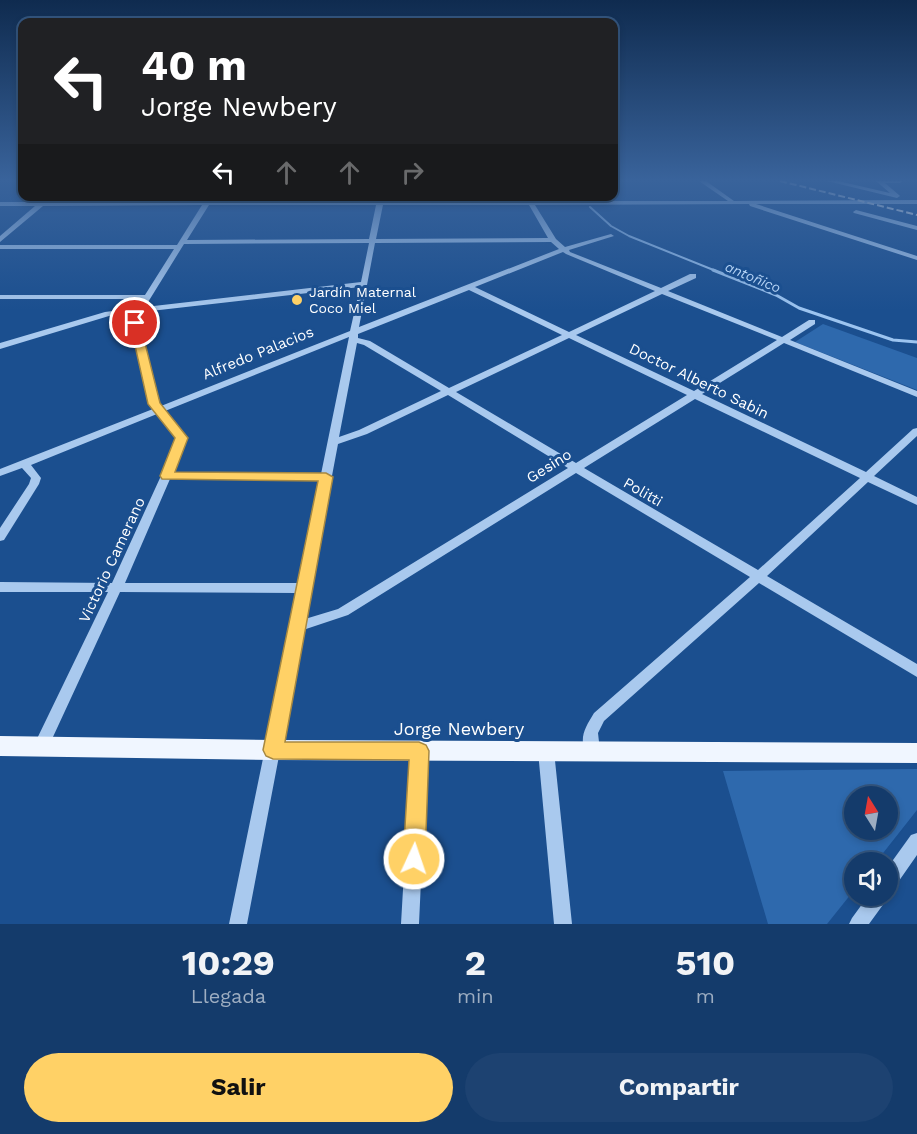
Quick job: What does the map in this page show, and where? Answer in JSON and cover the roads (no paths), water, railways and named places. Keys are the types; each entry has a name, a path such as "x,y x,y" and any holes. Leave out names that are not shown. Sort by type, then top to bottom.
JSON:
{"main road":[{"name":"Jorge Newbery","path":"0,746 273,750 917,753"}],"street":[{"path":"0,240 18,224"},
{"path":"137,311 193,224"},
{"path":"238,924 375,224"},
{"path":"543,224 562,250 917,394"},
{"path":"814,224 917,258"},
{"path":"901,224 917,228"},
{"name":"Alfredo Palacios","path":"0,473 353,335 562,250 611,236"},
{"path":"0,247 553,240"},
{"path":"908,255 917,250"},
{"path":"333,442 363,432 693,276"},
{"path":"0,346 108,314 362,284"},
{"name":"Doctor Alberto Sabin","path":"469,287 917,501"},
{"path":"0,297 146,297"},
{"name":"Victorio Camerano","path":"41,747 116,588 181,438 157,410 135,323 137,311"},
{"name":"Gesino","path":"298,626 343,612 692,395 785,341 812,322"},
{"name":"Politti","path":"353,335 574,469 917,671"},
{"path":"592,751 590,732 599,717 758,576 917,430"},
{"path":"0,537 36,478 24,463"},
{"path":"166,476 326,477"},
{"path":"0,587 305,588"},
{"path":"411,924 419,751"},
{"path":"546,751 563,924"},
{"path":"898,868 917,841"},
{"path":"858,924 872,906"}],"waterway":[{"name":"antoñico","path":"609,224 629,236 716,271"},
{"name":"antoñico","path":"713,270 776,295 799,308 893,340 917,342"}],"place":[{"name":"Jardín Maternal Coco Miel","path":"297,300"}]}
